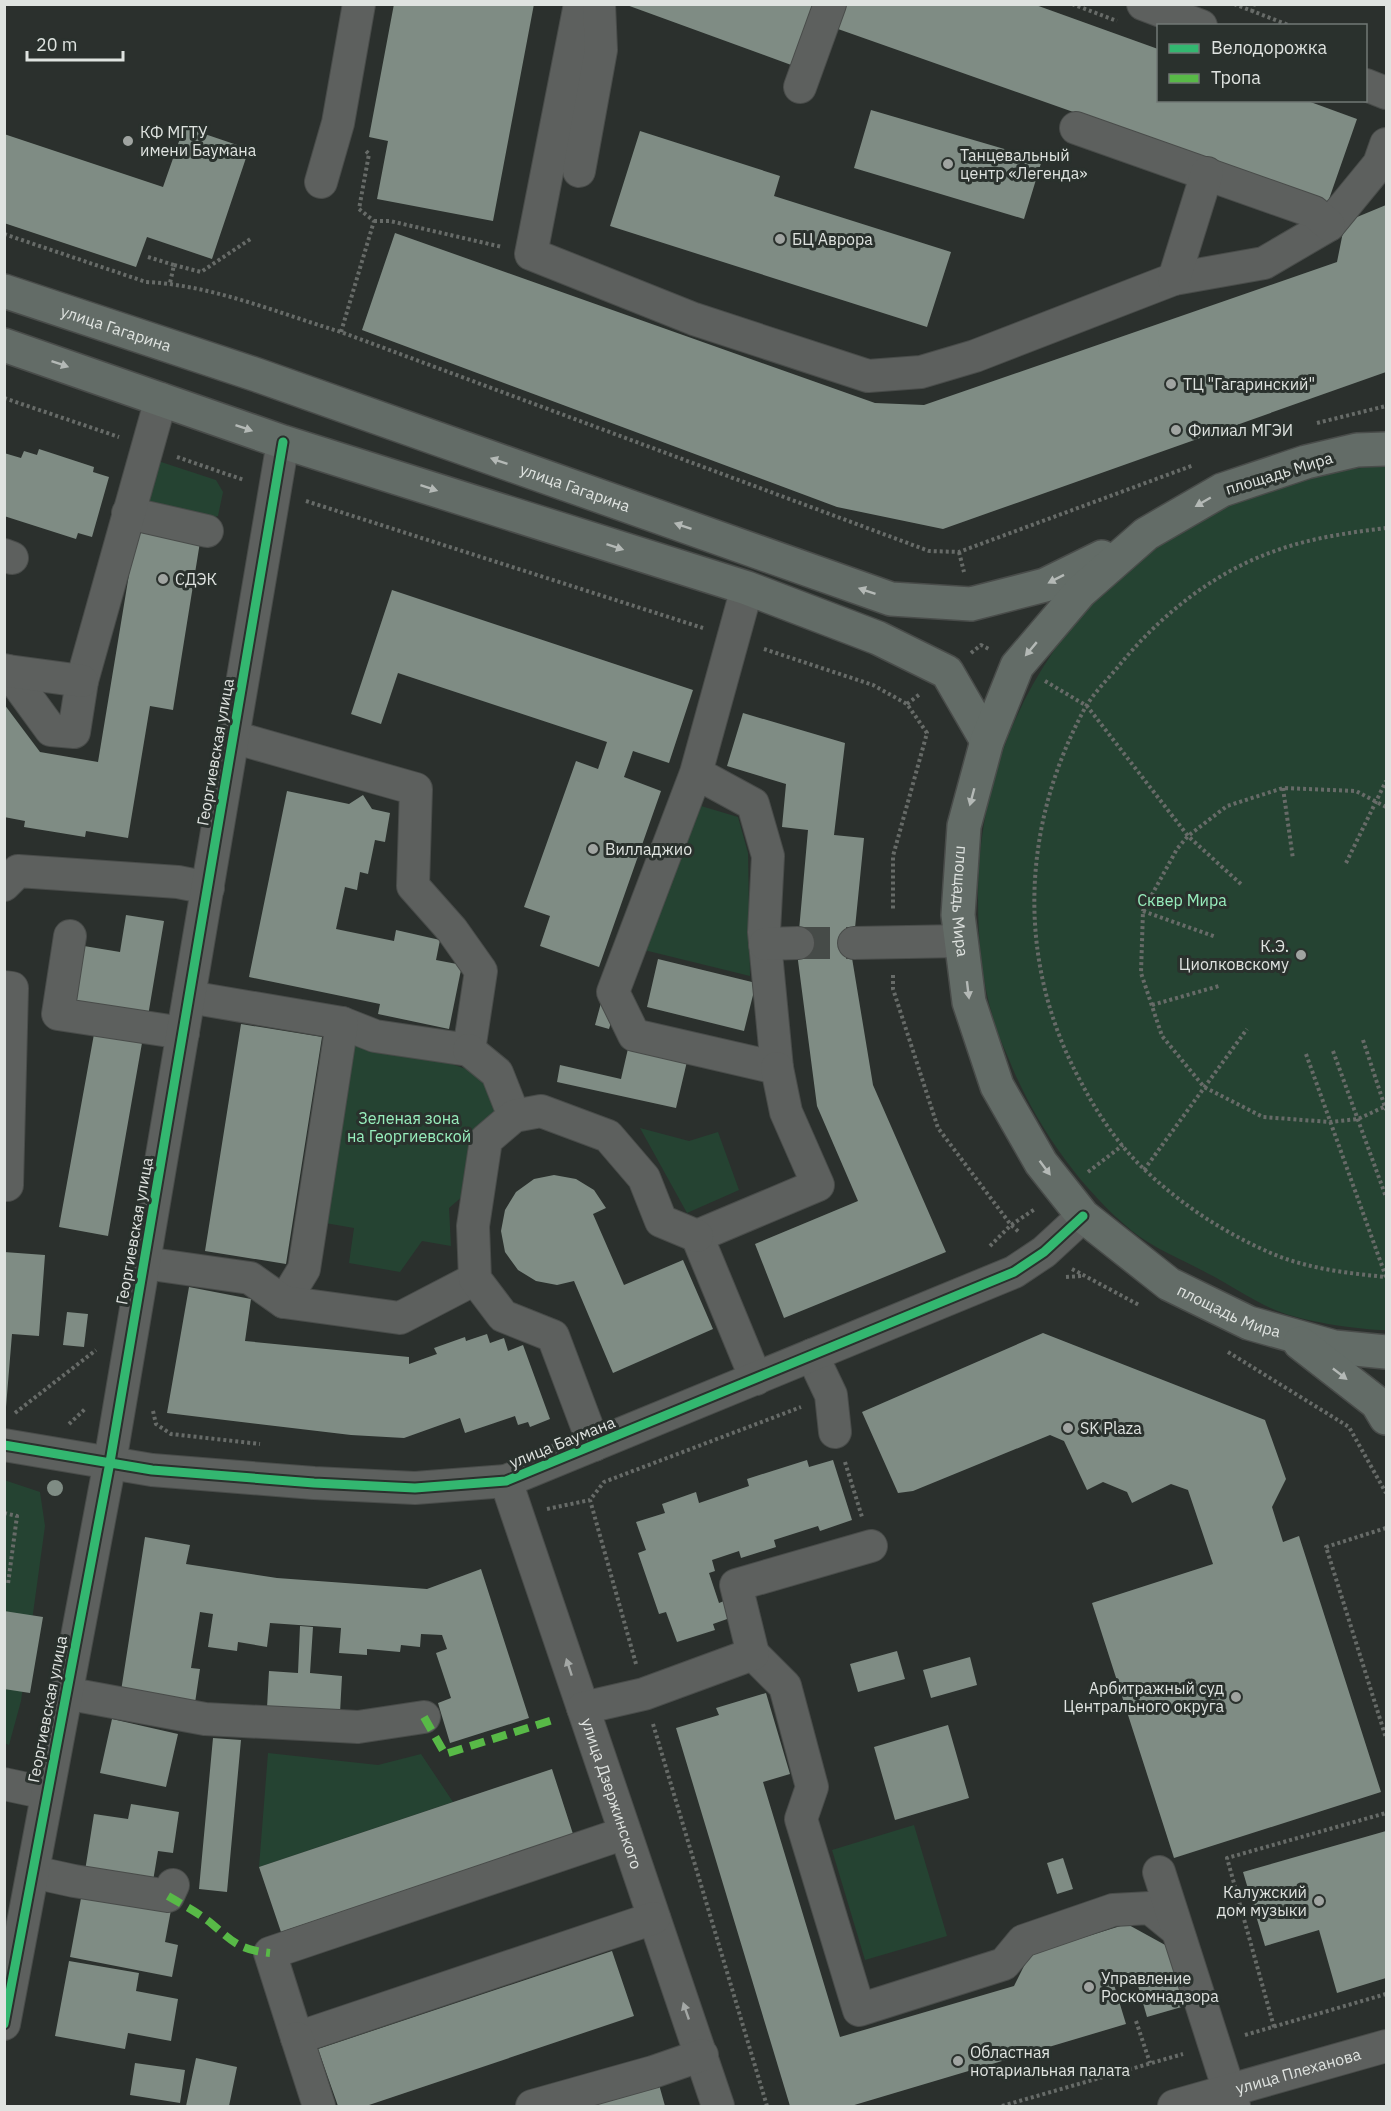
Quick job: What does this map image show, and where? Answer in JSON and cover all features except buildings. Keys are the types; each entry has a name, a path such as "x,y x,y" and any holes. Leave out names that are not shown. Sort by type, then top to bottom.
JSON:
{"main road":[{"name":"улица Гагарина","path":"4,291 257,375 891,599 971,604 1035,588 1146,534"},
{"path":"4,345 283,442 747,588 878,638 946,672 987,741"},
{"name":"площадь Мира","path":"1386,449 1357,450 1306,462 1222,490 1146,534 1080,592 1017,666 987,741 964,826 958,915 969,1002 997,1086 1041,1163 1083,1216 1169,1284 1249,1323 1294,1338 1334,1347 1386,1352"},
{"path":"1294,1338 1377,1403 1386,1418"}],"street":[{"path":"321,182 338,123 359,4"},
{"path":"580,4 531,254 694,319 868,376 921,372 975,356 1174,279 1264,263 1329,225 1379,164 1386,144"},
{"path":"579,171 601,50 599,4"},
{"path":"800,87 830,4"},
{"path":"1143,4 1196,24"},
{"path":"1367,86 1386,93"},
{"path":"1076,128 1314,212 1329,225"},
{"path":"1174,279 1207,173"},
{"path":"6,670 51,730 74,732 82,681 161,399"},
{"name":"Георгиевская улица","path":"4,2024 11,1958 33,1872 46,1792 110,1462 283,442"},
{"path":"128,513 207,531"},
{"path":"747,588 696,773 613,992 634,1035 777,1068"},
{"path":"6,670 82,681"},
{"path":"233,737 416,789 413,886 452,930 481,971 469,1050"},
{"path":"696,773 753,804 768,856 765,944 777,1068 786,1112 818,1185 697,1236"},
{"path":"4,885 18,871 177,882 208,888"},
{"path":"70,936 58,1014 183,1033"},
{"path":"854,943 961,942"},
{"path":"765,944 798,943"},
{"path":"4,987 12,988 7,1185 4,1185"},
{"path":"189,997 342,1023 375,1036 469,1050 497,1073 514,1116"},
{"path":"284,1302 304,1269 342,1023"},
{"path":"594,1445 553,1336 502,1316 475,1279 472,1226 486,1140 514,1116 541,1111 608,1136 644,1178 661,1221 697,1236 756,1378"},
{"name":"улица Баумана","path":"4,1444 152,1470 325,1484 415,1488 506,1481 1014,1272 1044,1252 1083,1216"},
{"path":"144,1263 250,1278 284,1302 400,1318 475,1279"},
{"path":"812,1355 831,1395 835,1432"},
{"name":"улица Дзержинского","path":"506,1481 718,2106"},
{"path":"871,1546 736,1585 753,1654 785,1686 813,1787 801,1819 859,2010 1004,1964 1023,1941 1113,1910 1150,1908 1178,1930"},
{"path":"583,1708 644,1694 753,1654"},
{"path":"65,1693 206,1719 358,1727 424,1717"},
{"path":"4,1784 46,1792"},
{"path":"320,2106 270,1953 625,1833"},
{"path":"33,1872 168,1896 173,1885"},
{"path":"1159,1872 1232,2099"},
{"path":"297,2038 654,1918"},
{"name":"улица Плеханова","path":"1174,2106 1232,2099 1386,2046"},
{"path":"532,2106 653,2072 702,2055"}],"path":[{"path":"1234,4 1285,24"},
{"path":"1252,12 1254,4"},
{"path":"357,144 369,154 359,209 374,221 390,221 531,254"},
{"path":"341,332 374,221"},
{"path":"4,234 146,282 170,283 267,308 341,332 929,551 959,552 1199,464"},
{"path":"148,257 201,272 252,238"},
{"path":"170,283 174,265"},
{"path":"1308,426 1386,406"},
{"path":"304,512 306,500"},
{"path":"1306,1054 1386,1278 1337,1273 1266,1251 1201,1216 1144,1170 1097,1113 1062,1048 1040,977 1033,903 1040,830 1061,759 1086,705 1142,637 1199,590 1264,555 1334,534 1386,528"},
{"path":"1346,863 1386,781"},
{"path":"1150,788 1188,836 1243,886"},
{"path":"1284,788 1293,859"},
{"path":"1363,1040 1386,1108 1358,1119 1330,1122 1263,1117 1204,1087 1162,1036 1141,973 1143,910 1177,849 1188,836 1227,806 1284,788 1356,791 1386,807"},
{"path":"1143,910 1216,937"},
{"path":"1152,1005 1219,986"},
{"path":"1144,1170 1247,1029"},
{"path":"1332,1051 1386,1197"},
{"path":"985,1250 1011,1226"},
{"path":"1083,1276 1143,1307"},
{"path":"13,1414 100,1347"},
{"path":"1223,1349 1348,1427 1386,1493"},
{"path":"152,1408 156,1424 171,1434 266,1444"},
{"path":"835,1432 871,1546"},
{"path":"538,1510 590,1500"},
{"path":"4,1513 17,1516 8,1584"},
{"path":"1386,1528 1326,1547 1386,1738"},
{"path":"1274,2027 1227,1858 1386,1812"},
{"path":"1136,2021 1150,2063"}],"green space":[{"path":"155,460 216,480 223,492 218,516 204,521 148,507 142,469"},
{"name":"Сквер Мира","path":"1386,466 1386,1330 1362,1329 1320,1322 1273,1309 1149,1243 1132,1231 1095,1196 1062,1156 1034,1112 1022,1090 999,1035 984,978 978,900 985,815 1008,736 1045,664 1094,600 1154,547 1224,506 1302,478"},
{"path":"691,803 738,817 748,853 750,976 644,950"},
{"name":"Зеленая зона на Георгиевской","path":"349,1044 443,1061 489,1077 504,1112 471,1189 449,1208 451,1246 422,1241 400,1272 349,1263 354,1228 325,1223"},
{"path":"640,1128 689,1141 718,1132 739,1190 687,1213"},
{"path":"4,1480 40,1492 45,1526 21,1701 9,1745 4,1743"},
{"path":"268,1753 378,1765 421,1754 453,1802 259,1867"},
{"path":"914,1825 947,1936 865,1960 832,1850"}],"tunnel":[{"path":"798,943 854,943"}],"marked path":[{"path":"424,1717 445,1754 556,1719"},
{"path":"168,1896 202,1916 238,1944 251,1950 270,1953"}],"cycle path":[{"path":"4,2024 110,1462 283,442"},
{"path":"4,1445 152,1470 314,1483 415,1488 506,1481 1014,1272 1044,1252 1083,1216"}],"place":[{"name":"КФ МГТУ имени Баумана","path":"128,141"},
{"name":"Танцевальный центр «Легенда»","path":"948,164"},
{"name":"БЦ Аврора","path":"780,239"},
{"name":"ТЦ \"Гагаринский\"","path":"1171,384"},
{"name":"Филиал МГЭИ","path":"1176,430"},
{"name":"СДЭК","path":"163,579"},
{"name":"Вилладжио","path":"593,849"},
{"name":"К.Э. Циолковскому","path":"1301,955"},
{"name":"SK Plaza","path":"1068,1428"},
{"name":"Арбитражный суд Центрального округа","path":"1236,1697"},
{"name":"Калужский дом музыки","path":"1319,1901"},
{"name":"Управление Роскомнадзора","path":"1089,1987"},
{"name":"Областная нотариальная палата","path":"958,2061"}]}
